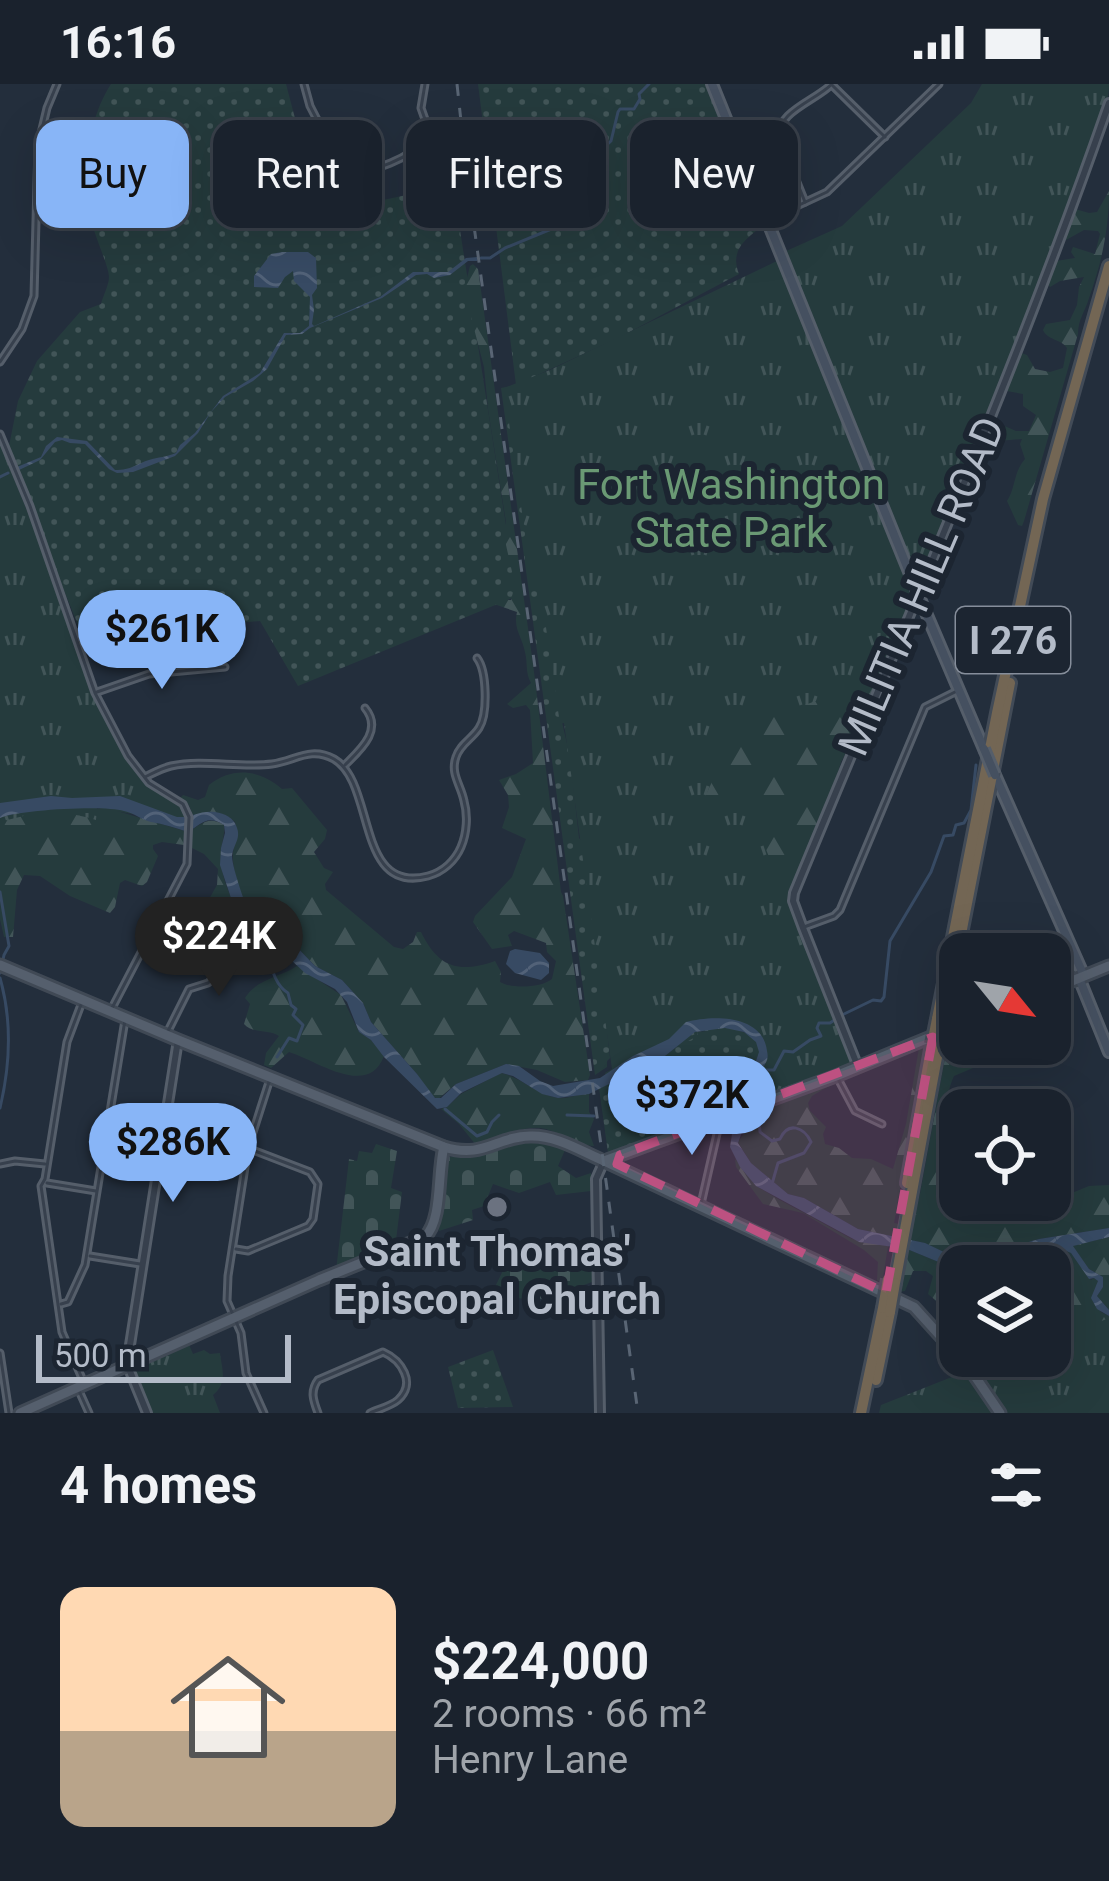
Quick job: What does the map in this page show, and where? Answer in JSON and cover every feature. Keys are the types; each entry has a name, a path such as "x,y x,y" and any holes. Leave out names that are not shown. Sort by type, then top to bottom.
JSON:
{"highway":[{"name":"I 276","path":"956,933 1043,499 1109,266"},
{"name":"I 276","path":"958,933 1036,556 1109,291"},
{"name":"I 276","path":"865,1413 939,1027"}],"main road":[{"path":"712,84 727,120"},
{"path":"773,228 918,594 1082,977 1109,1052"},
{"path":"4,966 444,1147 472,1152 527,1135 554,1139 604,1161 914,1308 976,1376 1000,1413"},
{"path":"1071,981 1109,966"},
{"path":"604,1161 939,1033"},
{"path":"20,1413 428,1234 435,1222 444,1147"},
{"path":"619,1169 620,1155"}],"street":[{"path":"0,362 22,329 34,296 38,146 57,84"},
{"path":"305,84 332,162 346,173 362,172 419,148 427,138 421,109 425,84"},
{"path":"806,204 778,138 784,119 832,84 885,137"},
{"path":"798,207 832,188 935,86"},
{"name":"MILITIA HILL ROAD","path":"858,1066 802,928 794,893 1041,292 1109,103"},
{"path":"0,434 31,508 95,693 128,756 145,777 183,804 189,817 187,864 110,1012"},
{"path":"145,777 176,765 276,764 310,753 328,756 344,766 355,783 375,852 385,865 401,874 428,876 447,866 460,848 466,823 454,763 482,721 485,673 476,658"},
{"path":"95,693 149,674 226,668"},
{"path":"802,928 840,910 925,707 959,690"},
{"path":"344,766 371,732 373,721 365,708"},
{"path":"166,1035 189,989 208,983 250,943"},
{"path":"83,1001 69,1033 42,1192 60,1318 89,1413"},
{"path":"58,1304 68,1302 88,1256 125,1018"},
{"path":"147,1413 128,1364 178,1040"},
{"path":"836,1076 855,1111 882,1124"},
{"path":"264,1413 246,1373 241,1333 227,1300 248,1148 271,1078"},
{"path":"700,1207 721,1118"},
{"path":"232,1249 248,1251 308,1226 313,1219 318,1184 310,1172 248,1148"},
{"path":"600,1413 596,1179 604,1161"},
{"path":"0,1164 47,1164"},
{"path":"43,1182 98,1191"},
{"path":"88,1256 142,1264"},
{"path":"318,1413 312,1388 318,1380 383,1352 400,1363 406,1382 396,1402 370,1413"},
{"path":"0,1353 9,1413"}],"highlighted area":[{"path":"933,1037 886,1293 617,1164 620,1155"}],"green space":[{"path":"111,84 286,84 295,120 213,120 213,228 382,228 382,200 406,195 406,228 460,228 517,596 298,686 260,621 194,627 92,660 8,451 18,401 37,361 80,312 101,304 108,272 94,228 189,228 189,120 95,120"},
{"path":"478,84 708,84 723,120 630,120 630,228 760,228 738,251 739,274 516,385 496,228 606,228 606,120 483,120"},
{"name":"Fort Washington State Park","path":"982,84 1109,84 1098,135 1020,338 879,678 736,730 698,812 744,796 854,1063 759,1098 760,1060 744,1031 697,1031 698,1036 607,1081 605,1073 612,1069 564,723 560,724 539,579 532,581 504,388 550,370 842,226 971,103"},
{"path":"1109,191 1098,271 1024,521 1018,525 1007,501 1025,459 1022,439 984,446 993,421 1029,431 1036,415 1023,406 1023,394 1007,391 1021,353 1035,369 1063,368 1067,348 1043,330 1046,324 1070,320 1084,277 1048,284 1056,261 1075,258 1073,247 1095,254 1098,231 1084,230 1066,240 1063,236 1075,209 1097,212"},
{"path":"473,264 478,269 590,1075 588,1080 565,1082 506,1064 456,1084 438,1099 371,1022 363,1003 342,980 315,966 291,941 258,933 234,868 235,822 215,813 193,816 180,798 205,797 209,785 237,773 256,774 282,789 292,788 327,830 314,852 324,868 333,872 326,890 394,947 403,949 421,932 435,953 451,965 470,967 495,961 500,982 518,986 552,979 556,961 546,943 514,931 508,935 512,946 492,949 473,922 512,877 526,839 502,828 509,807 499,780 533,763 530,710 526,705 513,708 507,704 531,683 517,612 488,602 511,600 515,585 484,367 464,290"},
{"path":"516,385 579,838 587,848 610,1058 607,1067 595,1075 501,388"},
{"path":"0,444 47,560 89,686 145,783 187,810 187,823 97,808 96,820 48,812 0,822"},
{"path":"915,595 841,762 790,893 790,906 637,783"},
{"path":"107,808 188,832 209,821 224,825 222,869 235,906 222,910 208,901 217,885 218,869 192,848 187,837 184,845 153,845 158,856 147,882 142,886 125,880 120,883 110,913 70,896 40,876 24,875 17,890 13,937 4,937 0,818 35,810"},
{"path":"297,966 341,995 359,1032 384,1056 376,1069 354,1076 289,1052 271,1068 264,1065 266,1053 279,1036 244,1024 250,1004 245,998 262,982"},
{"path":"734,1029 749,1034 759,1052 748,1102 712,1113 712,1097 696,1098 686,1111 690,1118 701,1119 608,1153 599,1088 665,1056 695,1032"},
{"path":"926,1045 894,1223 911,1226 939,1090 939,1221 1071,1221 1071,1193 1109,1185 1109,1228 1018,1245 939,1245 939,1250 858,1229 788,1194 751,1163 738,1142 760,1110 832,1084 808,1103 826,1127 825,1144 852,1158 871,1159 893,1169 919,1048"},
{"path":"944,1065 985,1065 954,1076 950,1089 939,1089"},
{"path":"501,1073 550,1096 589,1094 594,1119 589,1132 594,1146 537,1128 476,1145 441,1109"},
{"path":"538,1140 565,1150 558,1166 576,1178 591,1173 591,1191 556,1195 550,1182 519,1193 493,1184 484,1206 472,1210 473,1220 439,1231 444,1158"},
{"path":"376,1144 397,1151 391,1188 402,1192 395,1248 336,1271 349,1159 357,1161 359,1151 372,1153"},
{"path":"735,1159 756,1186 778,1199 852,1239 888,1246 882,1283 877,1280 878,1262 864,1250 803,1213 763,1204"},
{"path":"1109,1237 1109,1310 1097,1296 1103,1277 1089,1269 1072,1246"},
{"path":"593,1241 592,1282 531,1299 495,1287 509,1258"},
{"path":"907,1249 939,1262 939,1303 928,1294 933,1276 926,1271 913,1271 905,1291 899,1292"},
{"path":"1071,1253 1091,1280 1098,1281 1093,1302 1109,1316 1109,1322 1071,1341"},
{"path":"1109,1318 1109,1413 879,1413 881,1405 952,1377 1071,1377 1071,1333"},
{"path":"187,1340 193,1354 220,1353 222,1381 213,1395 220,1413 150,1413 132,1366"},
{"path":"493,1350 513,1407 458,1408 448,1367"}],"water":[{"path":"308,252 316,258 314,326 380,297 413,272 448,272 466,258 478,257 450,275 416,275 382,298 302,334 286,335 267,369 225,397 175,456 117,473 85,444 62,440 40,460 19,470 17,467 41,457 57,437 87,441 115,470 176,453 223,396 260,373 284,333 300,333 309,326 310,297 294,281 293,271 278,288 254,287 254,276 271,254"},
{"path":"51,796 120,796 177,817 210,812 231,819 238,832 233,862 256,931 291,941 315,966 342,980 435,1098 506,1064 519,1066 553,1086 600,1078 669,1039 686,1022 722,1018 746,1024 763,1039 768,1056 760,1081 759,1117 742,1132 738,1143 751,1163 788,1194 858,1229 939,1250 939,1262 907,1249 859,1242 756,1186 730,1147 732,1134 747,1113 749,1082 759,1052 744,1032 725,1028 695,1032 665,1056 589,1094 558,1098 502,1073 437,1109 359,1032 347,1002 335,989 305,973 277,947 243,934 220,865 224,825 208,821 188,832 124,811 98,808 0,818 0,803"},
{"path":"515,949 540,953 549,963 549,973 541,980 515,973 506,964"},
{"path":"1109,1228 1109,1237 1073,1246 1089,1269 1103,1277 1097,1296 1109,1316 1091,1298 1098,1281 1089,1279 1071,1253 1071,1245 1018,1245"}],"waterway":[{"path":"481,258 583,216 590,222 596,215 580,200 599,152 611,141 620,109 634,109 649,84"},
{"path":"0,477 8,473"},
{"path":"842,1015 884,997 890,941 931,872 944,836 953,835 971,810 976,765"},
{"path":"0,892 9,946 0,973"},
{"path":"264,942 275,977 303,1025 297,1041 289,1038 277,1057"},
{"path":"0,978 8,1043 0,1108"},
{"path":"764,1070 774,1070 784,1051 793,1052 821,1036 819,1023 836,1019"},
{"path":"445,1109 477,1136 487,1132 499,1115"},
{"path":"567,1115 594,1116"},
{"path":"759,1119 760,1132 772,1141 796,1128 811,1142 804,1153 778,1163 772,1184"}],"railway":[{"path":"457,84 638,1413"}],"place":[{"name":"Saint Thomas' Episcopal Church","path":"497,1207"}]}
